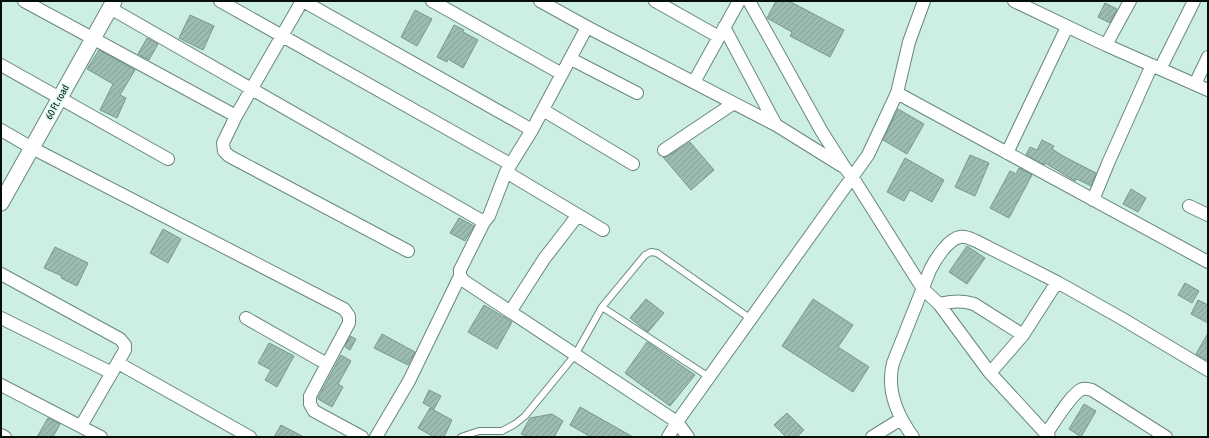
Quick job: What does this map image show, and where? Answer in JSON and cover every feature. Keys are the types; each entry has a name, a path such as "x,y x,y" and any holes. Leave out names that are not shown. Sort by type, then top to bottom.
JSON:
{"street":[{"path":"24,1 236,116"},
{"path":"220,1 508,168 603,230"},
{"path":"408,251 229,156 224,150 223,143 236,116 302,1 532,130"},
{"path":"432,1 562,74"},
{"path":"540,1 587,27 734,102 776,125 845,168"},
{"path":"655,1 721,32 776,125"},
{"path":"694,82 739,1"},
{"path":"749,1 822,132 923,289 939,304 990,373 1048,436 1073,397 1081,390 1086,388 1092,390 1166,437"},
{"path":"668,437 676,422 868,155 897,93 909,42 924,1"},
{"path":"1106,44 1130,1"},
{"path":"1093,200 1109,161 1156,67 1194,1"},
{"path":"1019,2 1067,27 1208,90"},
{"path":"112,5 252,89 484,222"},
{"name":"60 Ft. road","path":"1,203 112,5"},
{"path":"376,437 409,381 460,276 460,270 484,222 489,216 508,168 532,130 587,27"},
{"path":"1007,153 1067,27"},
{"path":"1195,84 1208,57"},
{"path":"571,59 637,93"},
{"path":"1,65 168,159"},
{"path":"897,93 1208,262"},
{"path":"664,150 734,102"},
{"path":"543,110 634,164"},
{"path":"1,130 32,148 344,309 349,316 349,323 310,396 310,404 314,411 362,437"},
{"path":"1189,206 1208,215"},
{"path":"510,312 544,259 578,215"},
{"path":"913,437 901,419 892,398 890,382 893,363 930,270 936,259 948,244 958,237 966,237 976,241 1056,282 1121,318 1208,370"},
{"path":"1,274 120,339 125,345 125,350 81,426"},
{"path":"460,276 464,281 676,422 688,437"},
{"path":"990,373 1023,334 1056,282"},
{"path":"939,304 948,301 966,301 974,304 1023,334"},
{"path":"1,318 115,368 250,437"},
{"path":"246,318 327,364"},
{"path":"1,386 101,437"},
{"path":"872,437 901,419"},
{"path":"1,435 5,437"}],"lane":[{"path":"461,437 479,431 502,431 515,424 525,416 575,355 602,307 645,255 651,252 657,252 751,319"},
{"path":"602,307 709,377"}],"building":[{"path":"776,1 789,1 844,30 830,57 790,36 792,32 767,18"},
{"path":"1105,3 1117,9 1110,23 1098,17"},
{"path":"415,10 432,19 417,46 401,37"},
{"path":"190,15 214,26 203,50 179,38"},
{"path":"454,25 478,40 463,68 448,59 447,62 437,57"},
{"path":"147,38 158,44 149,60 138,54"},
{"path":"99,50 135,70 120,95 126,98 117,118 100,110 113,84 87,69"},
{"path":"898,109 924,124 907,154 883,140"},
{"path":"1042,140 1054,146 1052,149 1063,156 1096,173 1091,186 1077,179 1075,181 1045,163 1044,165 1026,155 1030,147 1037,150"},
{"path":"690,142 714,170 691,190 663,157 668,156"},
{"path":"970,155 989,163 975,196 955,187"},
{"path":"905,158 944,180 932,202 910,190 904,201 887,192"},
{"path":"1019,168 1032,175 1009,218 990,208 1010,171 1016,174"},
{"path":"1131,189 1146,198 1138,212 1123,204"},
{"path":"459,218 474,226 465,241 450,233"},
{"path":"163,229 181,239 168,263 150,253"},
{"path":"967,246 985,258 967,284 949,272"},
{"path":"55,247 88,263 77,286 61,278 62,276 44,268"},
{"path":"1185,283 1199,291 1192,303 1178,295"},
{"path":"646,299 664,313 648,332 630,318"},
{"path":"813,299 853,325 838,347 869,367 853,392 782,346"},
{"path":"1198,300 1208,305 1208,323 1191,314"},
{"path":"484,305 512,322 497,349 468,332"},
{"path":"1208,333 1208,361 1196,354"},
{"path":"382,334 415,352 408,365 374,348"},
{"path":"350,336 356,339 350,350 345,347"},
{"path":"647,342 695,375 670,406 625,373"},
{"path":"269,343 294,356 277,387 265,380 271,370 258,363"},
{"path":"341,355 351,361 338,384 343,387 332,407 318,398"},
{"path":"429,390 441,396 434,409 423,403"},
{"path":"1084,404 1096,411 1081,437 1069,429"},
{"path":"580,407 633,437 591,437 570,425"},
{"path":"430,408 452,420 444,437 434,437 418,428"},
{"path":"787,413 804,430 797,437 786,437 774,425"},
{"path":"552,414 563,421 554,437 530,437 521,434 530,418"},
{"path":"48,418 60,424 53,437 37,437"},
{"path":"281,425 304,437 274,437"}]}
